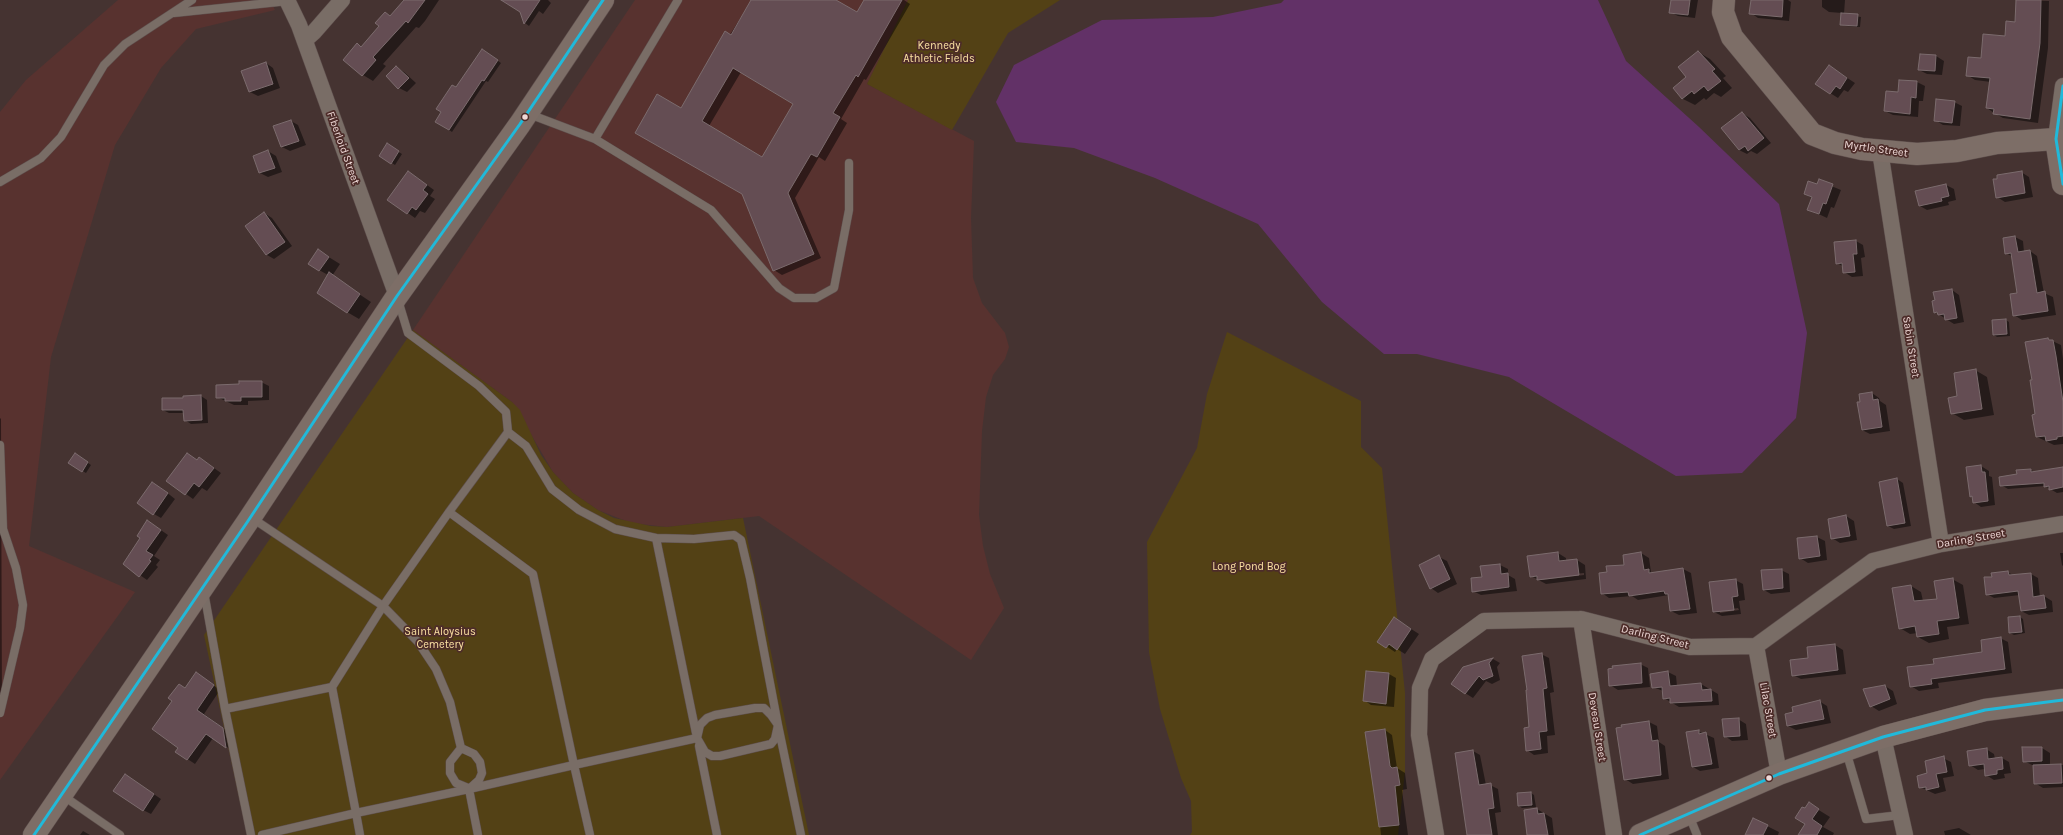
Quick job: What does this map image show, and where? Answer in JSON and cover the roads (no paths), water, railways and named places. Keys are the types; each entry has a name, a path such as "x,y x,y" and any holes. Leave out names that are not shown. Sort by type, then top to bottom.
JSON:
{"main road":[{"path":"34,835 251,517 397,296 527,113 603,0"},
{"name":"Myrtle Street","path":"1724,0 1723,12 1732,37 1812,134 1835,143 1862,149 1917,154 1957,151 1997,143 2056,139"},
{"path":"2056,139 2063,184"},
{"path":"1640,835 1780,774 1882,737 1985,710 2063,700"}],"street":[{"name":"Fiberloid Street","path":"288,0 397,296"},
{"path":"304,40 314,32 342,0"},
{"path":"2056,139 2063,86"},
{"name":"Sabin Street","path":"1880,151 1941,544"},
{"name":"Darling Street","path":"1436,835 1420,735 1420,688 1432,659 1484,621 1580,619 1690,647 1756,646 1873,561 1941,544 2063,524"},
{"name":"Deveau Street","path":"1580,619 1614,835"},
{"name":"Lilac Street","path":"1756,646 1780,774"},
{"path":"1882,737 1905,835"}],"lane":[{"path":"0,182 41,158 61,137 104,65 125,44 192,0"},
{"path":"173,13 288,0"},
{"path":"595,139 678,0"},
{"path":"527,113 595,139 711,210 779,288 794,298 816,298 834,288 849,210 849,163"},
{"path":"360,835 332,687 383,606 449,512 508,432 506,412 479,386 408,333 397,296"},
{"path":"508,432 526,446 552,489 579,510 615,529 656,538 694,539 734,534 741,540 750,578 778,726 801,835"},
{"path":"0,445 3,529 16,568 23,605 20,628 0,713"},
{"path":"449,512 533,574 590,835"},
{"path":"251,517 383,606 418,642 436,670 450,702 460,748 450,762 450,773 456,784 469,788"},
{"path":"656,538 717,835"},
{"path":"203,586 225,709 251,835"},
{"path":"225,709 332,687"},
{"path":"755,708 764,708 771,715 778,726 775,739 771,744 720,756 712,756 705,752 697,738 700,725 707,718 715,715 755,708"},
{"path":"262,835 697,738"},
{"path":"460,748 474,754 480,762 482,773 480,780 469,788"},
{"path":"1846,750 1866,819 1900,814"},
{"path":"469,788 478,835"},
{"path":"62,795 120,835"},
{"path":"1689,814 1697,835"}],"park label":[{"name":"Kennedy Athletic Fields","path":"939,52"},
{"name":"Long Pond Bog","path":"1249,567"},
{"name":"Saint Aloysius Cemetery","path":"440,638"}]}
